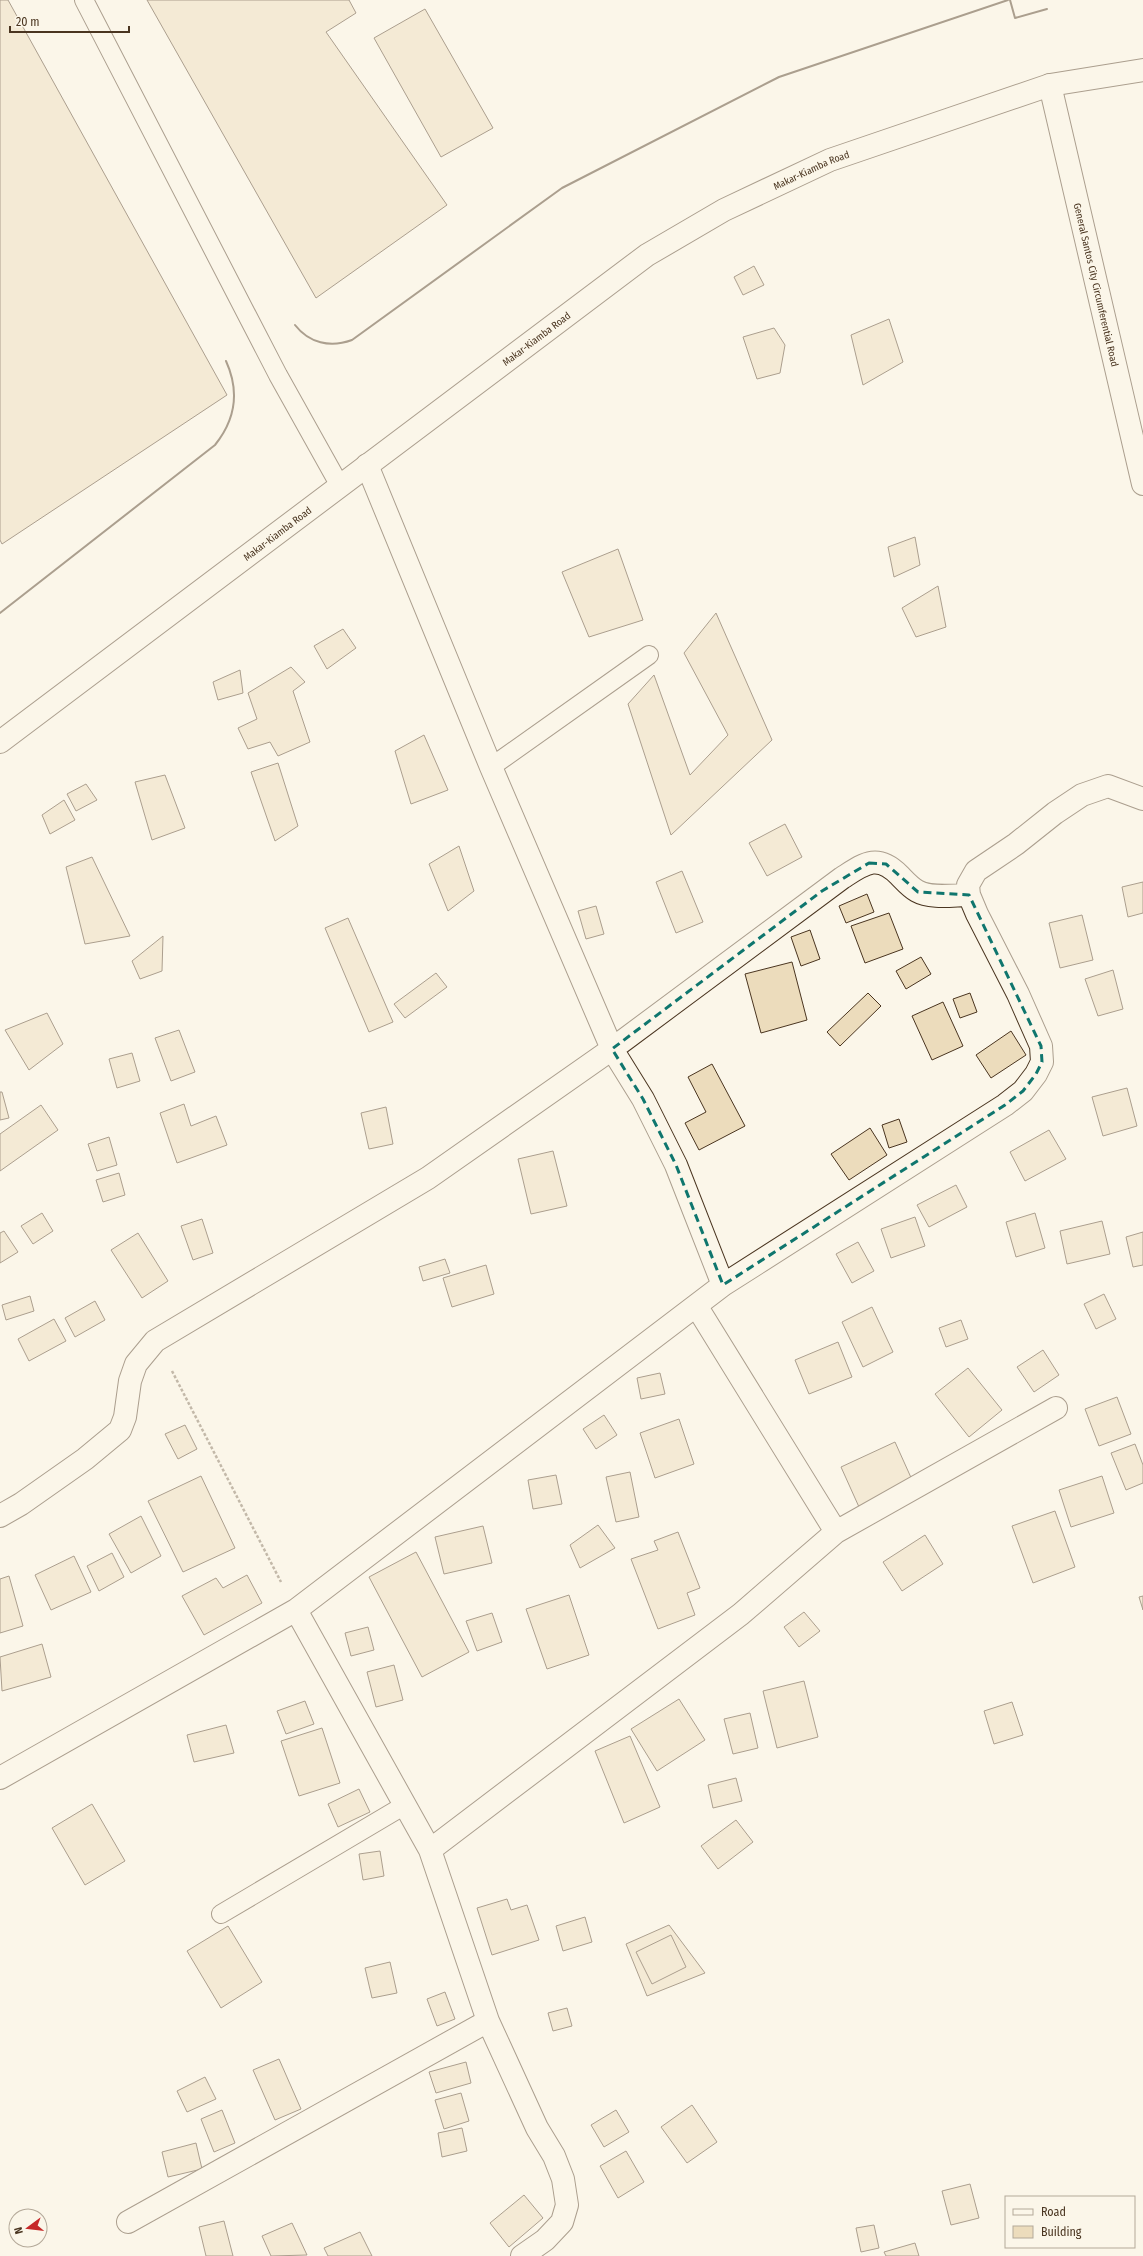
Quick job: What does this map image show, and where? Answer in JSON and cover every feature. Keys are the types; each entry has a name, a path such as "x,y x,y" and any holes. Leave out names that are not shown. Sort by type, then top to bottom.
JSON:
{"street":[{"name":"Makar-Kiamba Road","path":"0,742 647,255 724,210 830,160 1050,85 1143,70"},
{"name":"General Santos City Circumferential Road","path":"1050,85 1143,484"},
{"path":"367,465 491,767 612,1049 643,1099 676,1165 724,1285"},
{"path":"0,1778 296,1610 724,1285 1005,1105 1023,1091 1036,1074 1042,1062 1041,1046 1018,994 990,941 969,895 968,885 976,871 1016,844 1082,795 1108,786 1143,799"},
{"path":"0,1516 21,1504 85,1459 120,1430 125,1417 130,1381 136,1364 155,1341 428,1178 612,1049 822,891 869,862 886,864 918,892 937,896 969,895"},
{"path":"696,1307 836,1532"},
{"path":"430,1850 741,1614 836,1532 1056,1408"},
{"path":"296,1610 430,1850 488,2021 537,2128 554,2156 563,2180 567,2205 562,2222 545,2240 522,2256"},
{"path":"128,2222 488,2021"}],"lane":[{"path":"84,0 278,375 340,486"},
{"path":"491,767 649,655"},
{"path":"221,1914 405,1805"}],"path":[{"path":"155,1341 296,1610"}],"highlighted area":[{"path":"869,863 886,864 918,892 969,895 1041,1046 1042,1062 1036,1074 1023,1091 1005,1105 723,1285 676,1165 643,1099 612,1049 822,891"}],"building":[{"path":"0,0 8,0 227,395 2,544 0,540"},
{"path":"147,0 349,0 356,13 326,32 447,205 316,298"},
{"path":"425,9 493,128 441,157 374,38"},
{"path":"754,266 764,285 743,295 734,277"},
{"path":"889,319 903,362 863,385 851,335"},
{"path":"774,328 785,345 780,373 757,379 743,337"},
{"path":"915,537 920,565 894,577 888,547"},
{"path":"618,549 643,620 589,637 562,572"},
{"path":"938,586 946,627 916,637 902,608"},
{"path":"716,613 772,740 671,835 628,704 654,675 690,775 728,735 684,653"},
{"path":"343,629 356,648 327,669 314,646"},
{"path":"291,667 305,682 293,691 310,742 278,756 270,742 248,749 238,728 257,719 248,693"},
{"path":"240,670 243,693 218,700 213,682"},
{"path":"424,735 448,790 411,804 395,751"},
{"path":"278,763 298,826 275,841 251,772"},
{"path":"165,775 185,828 152,840 135,782"},
{"path":"86,784 97,800 76,811 67,794"},
{"path":"64,800 75,820 50,834 42,815"},
{"path":"785,824 802,857 767,876 749,843"},
{"path":"459,846 474,891 448,911 429,864"},
{"path":"92,857 130,936 85,944 66,867"},
{"path":"682,871 703,922 676,933 656,882"},
{"path":"1143,882 1143,913 1128,917 1122,887"},
{"path":"867,894 874,912 846,923 839,906"},
{"path":"596,906 604,934 586,939 578,911"},
{"path":"889,913 903,949 865,963 851,926"},
{"path":"1082,915 1093,960 1060,968 1049,923"},
{"path":"348,918 393,1022 369,1032 325,928"},
{"path":"810,930 820,959 801,966 791,937"},
{"path":"163,936 162,971 140,979 132,961"},
{"path":"921,957 931,974 906,989 896,971"},
{"path":"792,962 807,1020 761,1033 745,974"},
{"path":"1113,970 1123,1009 1098,1016 1085,979"},
{"path":"436,973 447,987 405,1018 394,1004"},
{"path":"868,993 881,1006 840,1046 827,1032"},
{"path":"970,993 977,1012 960,1018 953,999"},
{"path":"943,1002 963,1046 932,1060 912,1016"},
{"path":"47,1013 63,1044 29,1070 5,1030"},
{"path":"179,1030 195,1072 171,1081 155,1038"},
{"path":"1011,1031 1026,1055 991,1078 976,1055"},
{"path":"132,1053 140,1081 117,1088 109,1059"},
{"path":"712,1064 745,1126 699,1150 685,1123 706,1112 688,1077"},
{"path":"1127,1088 1137,1126 1103,1136 1092,1097"},
{"path":"0,1092 2,1092 9,1118 0,1120"},
{"path":"184,1104 191,1126 216,1116 227,1145 177,1163 160,1113"},
{"path":"41,1105 58,1130 0,1171 0,1134"},
{"path":"386,1107 393,1144 369,1149 361,1113"},
{"path":"899,1119 907,1142 889,1148 882,1125"},
{"path":"870,1128 887,1155 849,1180 831,1154"},
{"path":"1049,1130 1066,1159 1025,1181 1010,1152"},
{"path":"109,1137 117,1165 97,1171 88,1144"},
{"path":"553,1151 567,1206 531,1214 518,1159"},
{"path":"119,1173 125,1195 103,1202 96,1180"},
{"path":"956,1185 967,1207 929,1227 917,1205"},
{"path":"42,1213 53,1231 33,1244 21,1226"},
{"path":"1035,1213 1045,1248 1016,1257 1006,1222"},
{"path":"915,1217 925,1246 891,1258 881,1229"},
{"path":"202,1219 213,1253 193,1260 181,1226"},
{"path":"1102,1221 1110,1254 1067,1264 1060,1231"},
{"path":"4,1231 18,1252 0,1263 0,1233"},
{"path":"1143,1232 1143,1265 1133,1267 1126,1237"},
{"path":"138,1233 168,1281 142,1298 111,1250"},
{"path":"858,1242 874,1271 852,1283 836,1254"},
{"path":"445,1259 450,1273 423,1281 419,1267"},
{"path":"486,1265 494,1294 452,1307 443,1278"},
{"path":"1104,1294 1116,1319 1096,1329 1084,1304"},
{"path":"30,1296 34,1311 6,1320 2,1305"},
{"path":"95,1301 105,1320 75,1337 65,1318"},
{"path":"872,1307 893,1352 863,1367 842,1322"},
{"path":"54,1319 66,1341 29,1361 18,1339"},
{"path":"961,1320 968,1339 946,1347 939,1328"},
{"path":"838,1342 852,1377 809,1394 795,1360"},
{"path":"1043,1350 1059,1375 1034,1392 1017,1367"},
{"path":"968,1368 1002,1410 969,1437 935,1394"},
{"path":"660,1373 665,1394 641,1399 637,1378"},
{"path":"1117,1397 1131,1434 1099,1446 1085,1409"},
{"path":"604,1415 617,1435 596,1449 583,1429"},
{"path":"679,1419 694,1464 655,1478 640,1433"},
{"path":"185,1425 197,1449 178,1459 165,1434"},
{"path":"895,1442 913,1482 859,1507 841,1467"},
{"path":"1135,1444 1143,1465 1143,1483 1126,1490 1111,1453"},
{"path":"630,1472 639,1517 616,1522 606,1477"},
{"path":"556,1475 562,1504 533,1509 528,1480"},
{"path":"201,1476 235,1548 183,1572 148,1501"},
{"path":"1102,1476 1114,1513 1071,1527 1059,1490"},
{"path":"1055,1511 1075,1567 1033,1583 1012,1526"},
{"path":"141,1516 161,1556 131,1573 109,1534"},
{"path":"598,1525 615,1548 580,1568 570,1545"},
{"path":"483,1526 492,1563 444,1574 435,1537"},
{"path":"678,1532 700,1588 687,1593 695,1615 658,1629 631,1559 658,1550 654,1541"},
{"path":"925,1535 943,1564 902,1591 883,1562"},
{"path":"416,1552 469,1652 422,1677 369,1577"},
{"path":"112,1553 124,1577 99,1591 87,1566"},
{"path":"74,1556 91,1592 51,1610 35,1575"},
{"path":"247,1575 262,1603 204,1635 182,1596 216,1578 223,1588"},
{"path":"9,1576 23,1626 0,1633 0,1579"},
{"path":"569,1595 589,1655 547,1669 526,1609"},
{"path":"1143,1596 1143,1610 1139,1597"},
{"path":"804,1612 820,1631 799,1647 784,1627"},
{"path":"492,1613 502,1642 477,1651 466,1621"},
{"path":"368,1627 374,1650 351,1656 345,1633"},
{"path":"42,1644 51,1677 2,1691 0,1657"},
{"path":"394,1665 403,1700 376,1707 367,1672"},
{"path":"804,1681 818,1737 777,1748 763,1691"},
{"path":"679,1699 705,1740 657,1771 631,1729"},
{"path":"305,1701 314,1724 286,1734 277,1711"},
{"path":"1012,1702 1023,1735 994,1744 984,1711"},
{"path":"750,1713 758,1748 733,1754 724,1719"},
{"path":"226,1725 234,1753 194,1762 187,1735"},
{"path":"322,1728 340,1783 299,1796 281,1741"},
{"path":"630,1736 660,1807 624,1823 595,1751"},
{"path":"736,1778 742,1801 713,1808 708,1785"},
{"path":"359,1789 370,1812 338,1827 328,1804"},
{"path":"92,1804 125,1861 85,1885 52,1828"},
{"path":"736,1820 753,1842 718,1869 701,1846"},
{"path":"380,1851 384,1876 363,1880 359,1854"},
{"path":"507,1899 511,1910 527,1905 539,1940 492,1955 477,1908"},
{"path":"585,1917 592,1942 563,1951 556,1926"},
{"path":"669,1925 705,1973 647,1996 626,1944"},
{"path":"228,1926 262,1982 221,2008 187,1951"},
{"path":"671,1935 686,1967 652,1984 636,1952"},
{"path":"390,1962 397,1993 372,1998 365,1968"},
{"path":"445,1992 455,2019 437,2026 427,1999"},
{"path":"567,2008 572,2026 553,2031 548,2013"},
{"path":"279,2059 301,2109 275,2120 253,2070"},
{"path":"466,2062 471,2083 436,2093 429,2072"},
{"path":"205,2077 216,2099 187,2112 177,2091"},
{"path":"461,2093 469,2121 444,2129 435,2100"},
{"path":"692,2105 717,2142 687,2163 661,2127"},
{"path":"222,2110 235,2143 214,2152 201,2119"},
{"path":"616,2110 629,2132 604,2147 591,2125"},
{"path":"462,2128 467,2151 442,2157 438,2133"},
{"path":"196,2143 202,2169 168,2177 162,2152"},
{"path":"626,2151 644,2182 618,2198 600,2166"},
{"path":"970,2184 979,2218 951,2225 942,2191"},
{"path":"524,2195 543,2218 509,2247 490,2223"},
{"path":"224,2221 233,2256 206,2256 199,2227"},
{"path":"292,2223 307,2255 271,2256 262,2236"},
{"path":"874,2225 879,2248 861,2252 856,2228"},
{"path":"360,2232 372,2256 328,2256 324,2248"},
{"path":"915,2243 919,2256 886,2256 884,2252"}],"wall":[{"path":"295,325 307,336 320,342 336,344 352,340 562,188 779,77 1008,0"},
{"path":"1010,0 1015,18 1047,9"},
{"path":"0,613 215,445 228,425 234,405 233,384 226,361"}]}
